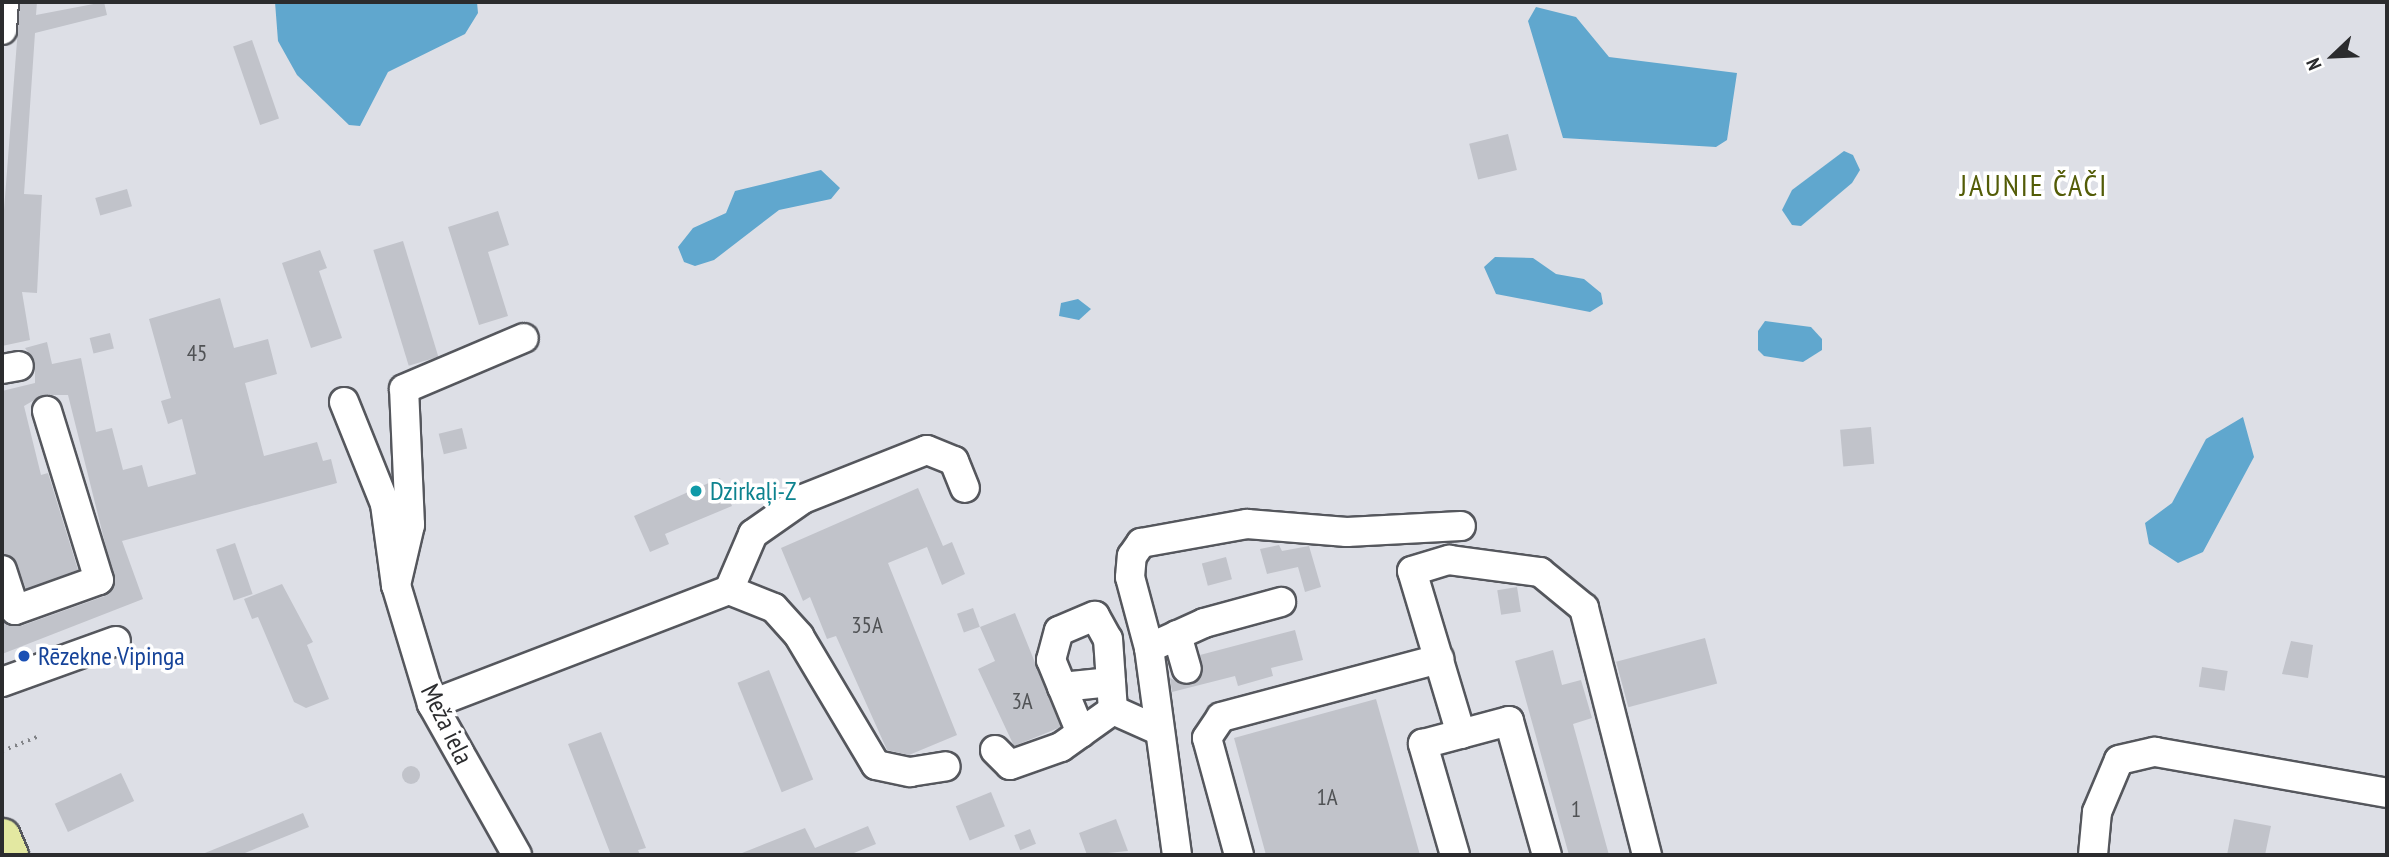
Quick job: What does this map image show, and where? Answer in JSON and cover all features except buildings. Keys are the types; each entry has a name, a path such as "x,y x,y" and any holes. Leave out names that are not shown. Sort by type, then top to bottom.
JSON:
{"main road":[{"path":"2,835 10,855"}],"street":[{"path":"2,30 4,2"},
{"path":"396,585 410,525 404,389 524,338"},
{"name":"Meža iela","path":"344,402 385,504 396,585 432,704 517,855"},
{"path":"2,570 15,610 99,580 47,411"},
{"path":"730,590 753,534 803,499 928,450 954,461 965,488"},
{"path":"1177,855 1149,648 1130,577 1132,556 1141,543 1247,524 1348,532 1461,526"},
{"path":"1461,734 1412,571 1449,559 1540,572 1584,608 1647,855"},
{"path":"432,704 730,590 774,608 799,636 876,765 910,772 946,766"},
{"path":"1149,648 1177,635 1281,602"},
{"path":"1081,733 1051,660 1059,631 1095,616 1108,639 1113,710"},
{"path":"1177,635 1187,670"},
{"path":"2,682 116,641"},
{"path":"1239,855 1207,738 1221,717 1439,659"},
{"path":"1062,687 1111,682"},
{"path":"1113,710 1160,731"},
{"path":"995,750 1010,765 1061,747 1113,710"},
{"path":"1455,855 1423,744 1509,721 1547,855"},
{"path":"2093,855 2097,812 2119,760 2155,752 2387,793"}],"path":[{"path":"2,751 37,737"}],"water":[{"path":"275,2 477,2 478,13 465,34 388,72 360,126 349,125 297,75 278,41"},
{"path":"1536,7 1576,17 1609,57 1737,73 1727,140 1716,147 1563,138 1528,21"},
{"path":"1844,151 1853,155 1860,170 1852,183 1801,226 1792,225 1782,210 1792,190"},
{"path":"821,170 840,188 831,199 779,210 714,260 695,266 684,262 678,247 693,228 726,213 735,191"},
{"path":"1495,257 1533,258 1556,274 1584,279 1601,293 1603,304 1590,312 1496,294 1484,267"},
{"path":"1078,299 1091,309 1079,320 1059,316 1061,303"},
{"path":"1765,321 1811,327 1822,339 1822,350 1803,362 1764,356 1758,350 1758,331"},
{"path":"2243,417 2254,457 2203,552 2178,563 2149,544 2145,523 2172,503 2206,439"}],"place":[{"name":"Dzirkaļi-Z","path":"696,491"},
{"name":"Rēzekne Vipinga","path":"24,656"}],"district":[{"name":"JAUNIE ČAČI","path":"2034,185"}]}
